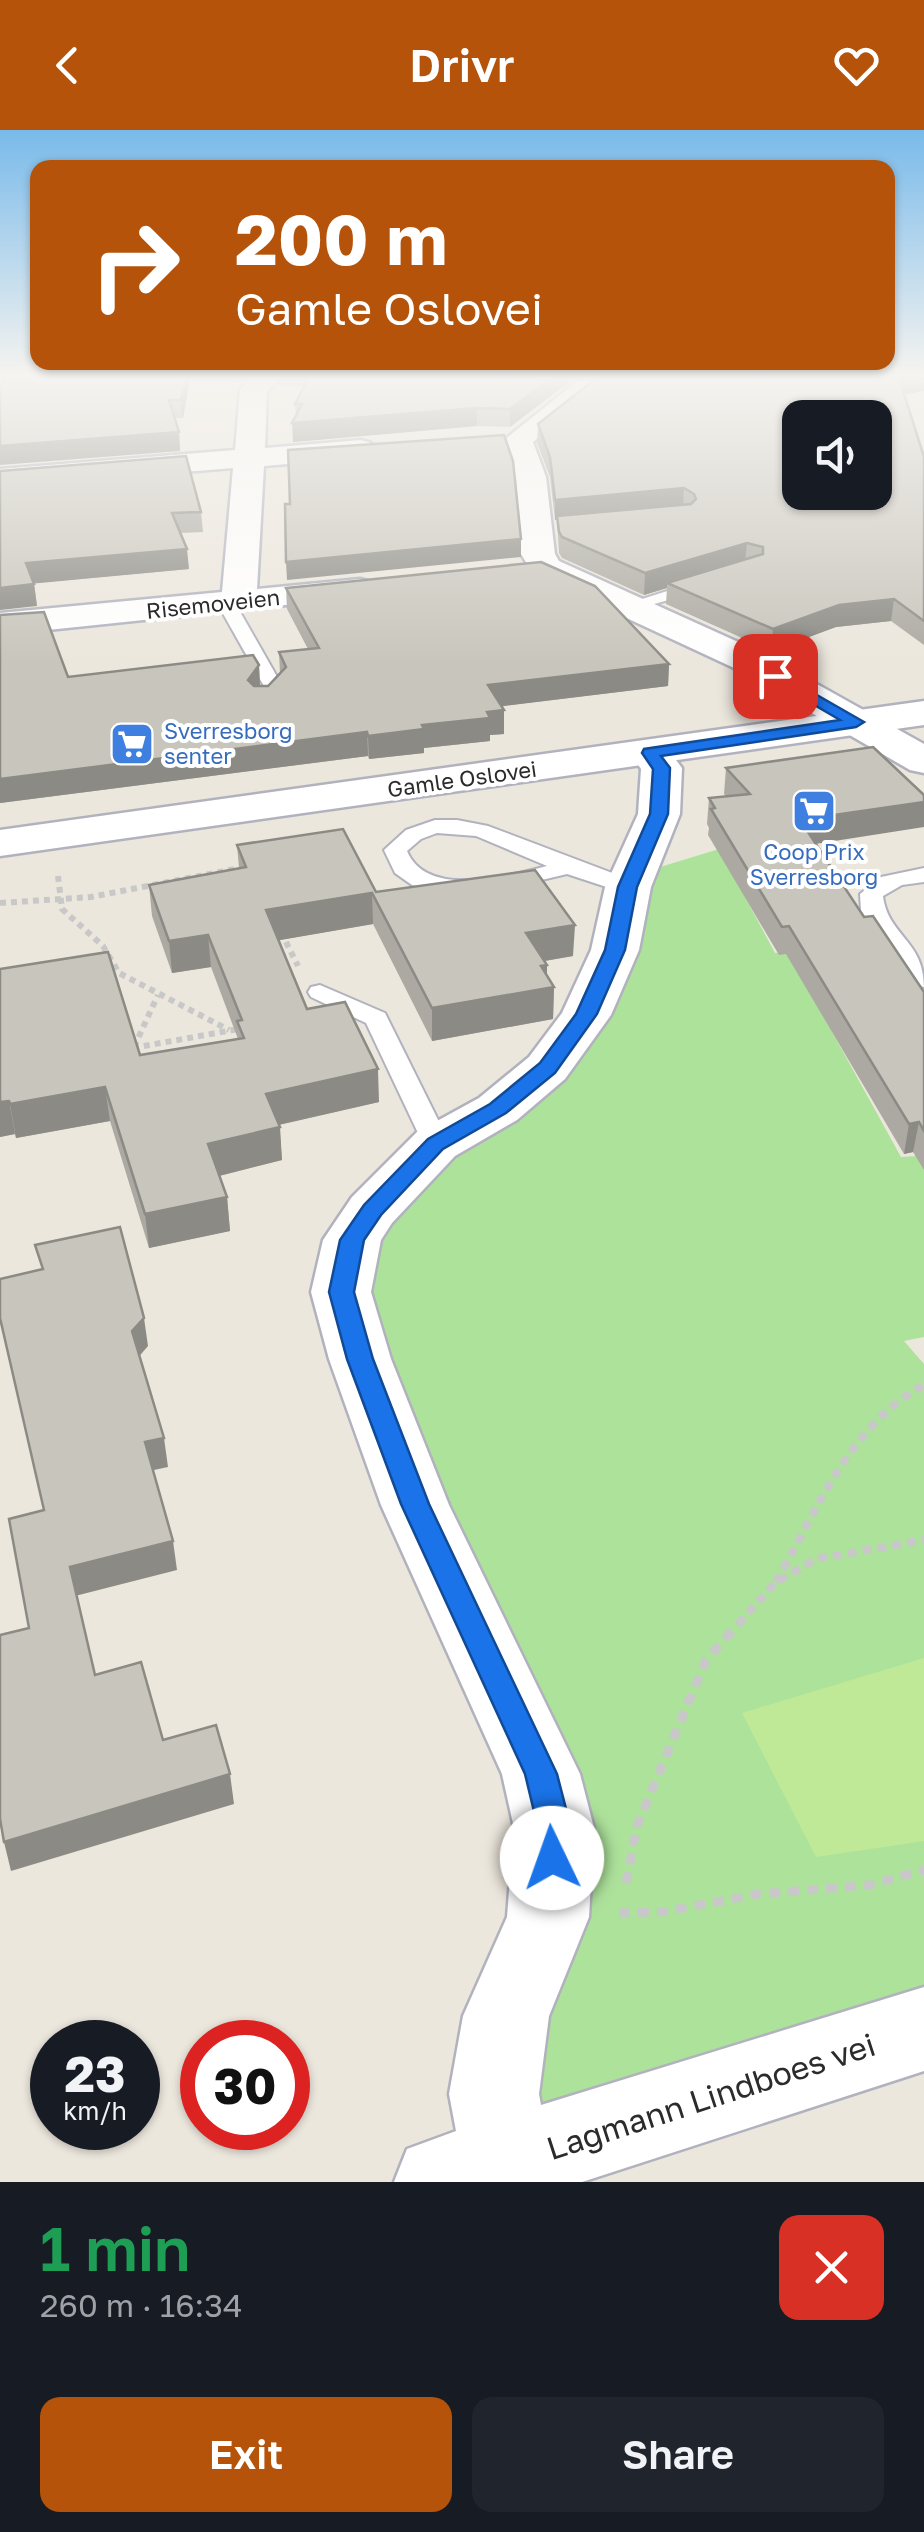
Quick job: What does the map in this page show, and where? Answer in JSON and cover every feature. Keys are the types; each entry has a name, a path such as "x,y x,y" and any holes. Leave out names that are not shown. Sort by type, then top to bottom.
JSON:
{"street":[{"path":"0,478 78,472"},
{"path":"232,603 248,472"},
{"path":"527,472 545,529 538,554 546,568"},
{"path":"511,572 546,568 745,659 923,759"},
{"name":"Risemoveien","path":"0,624 387,586"},
{"name":"Gamle Oslovei","path":"0,842 924,713"},
{"path":"486,2176 506,2016 548,1918 554,1828 541,1774 415,1504 360,1359 341,1292 352,1240 372,1210 436,1144 498,1109 547,1068 586,1014 615,950 628,887 659,814 662,768 650,753"},
{"name":"Lagmann Lindboes vei","path":"486,2176 924,2029"}],"lane":[{"path":"629,606 716,581"},
{"path":"232,603 275,688 264,702"},
{"path":"568,866 512,880 444,887 405,872 396,862 395,850 418,831 442,826 470,827 628,887"},
{"path":"924,875 880,884 870,894 873,910 924,980"},
{"path":"320,992 376,1018 436,1144"}],"path":[{"path":"0,903 59,902 248,867"},
{"path":"59,869 59,902 67,918 113,952 119,973 229,1031"},
{"path":"134,1048 154,1012 158,996"},
{"path":"120,1050 318,1015 348,1005"},
{"path":"211,1034 216,1047"},
{"path":"606,1926 620,1913 637,1826 706,1660 775,1583 845,1458 906,1391 924,1385"},
{"path":"775,1583 816,1559 924,1540"},
{"path":"620,1913 662,1912 758,1894 870,1885 924,1870"}],"green space":[{"path":"719,849 775,953 788,952 901,1157 917,1156 924,1169 924,1337 904,1341 924,1364 924,2040 505,2163 554,1828 364,1312 372,1210 586,1015 634,875"},
{"path":"924,1658 924,1841 816,1857 742,1713"}],"building":[{"path":"0,472 190,472 201,512 172,513 187,549 26,563 34,584 0,588"},
{"path":"289,472 514,472 521,539 286,562 285,504 290,504"},
{"path":"552,472 782,472 782,510 892,510 892,472 924,472 924,621 894,599 839,605 773,629 667,583 763,554 763,547 747,543 645,573 562,537 559,532 557,516 691,504 696,499 694,494 684,488 555,500"},
{"path":"541,562 595,586 669,664 488,685 504,710 487,712 490,718 0,779 0,615 44,612 68,677 253,655 259,665 248,680 254,686 268,686 286,667 279,652 319,648 286,588"},
{"path":"873,747 924,795 924,802 800,820 864,917 873,916 924,992 924,1131 919,1122 909,1124 789,926 782,927 711,809 715,808 709,798 750,794 726,768"},
{"path":"343,829 376,892 535,870 575,925 526,933 547,965 541,966 554,987 432,1008 372,893 266,910 307,1009 345,1002 378,1069 266,1094 280,1127 208,1144 227,1197 145,1214 105,1087 10,1104 0,1102 0,969 108,952 140,1055 244,1038 237,1021 242,1020 208,935 169,941 149,885 246,867 237,845"},
{"path":"120,1227 144,1318 132,1331 164,1438 145,1442 173,1541 70,1567 95,1675 141,1662 163,1740 216,1725 230,1774 4,1842 0,1819 0,1635 29,1628 9,1519 44,1510 0,1318 0,1279 43,1269 35,1245"}],"place":[{"name":"Sverresborg senter","path":"132,744"},
{"name":"Coop Prix Sverresborg","path":"814,811"}],"route":[{"path":"552,1858 554,1828 541,1774 415,1504 360,1359 341,1292 352,1240 372,1210 436,1144 498,1109 547,1068 586,1014 615,950 628,887 659,814 662,768 650,753 856,722 775,676"}]}
